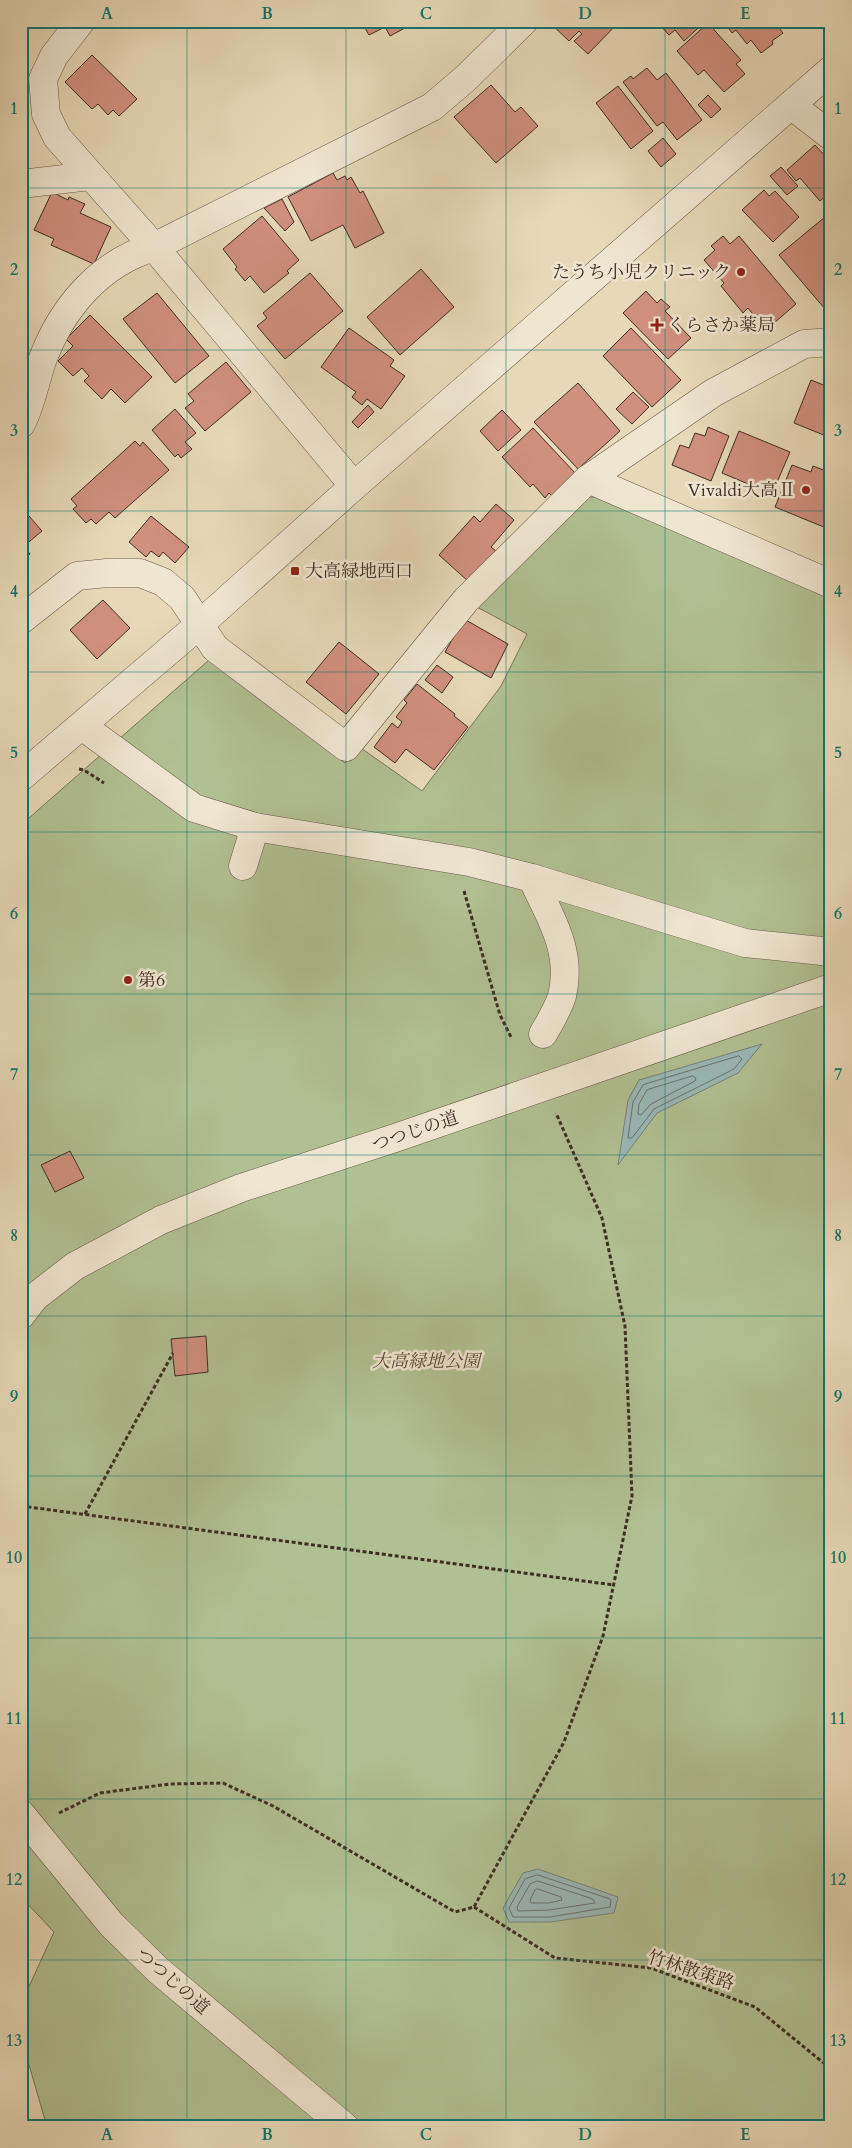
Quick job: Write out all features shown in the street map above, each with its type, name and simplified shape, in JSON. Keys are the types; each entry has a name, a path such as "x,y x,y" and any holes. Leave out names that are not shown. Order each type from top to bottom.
{"street":[{"path":"81,21 54,56 43,79 46,114 57,137 154,247 354,486"},
{"path":"21,424 48,345 69,308 91,282 134,253 154,247 432,107 466,78 524,21"},
{"path":"21,777 199,625 354,486 831,70"},
{"path":"791,105 831,136"},
{"path":"21,184 90,176"},
{"path":"21,620 77,576 107,573 140,573 163,582 182,598 215,648 346,747 466,600 588,480 714,393 804,344 831,342"},
{"path":"588,480 831,584"},
{"path":"82,726 194,808 255,826 470,862 532,878 745,943 831,952"},
{"path":"243,866 255,826"},
{"path":"532,878 562,942 565,960 562,996 543,1034"},
{"name":"つつじの道","path":"21,1314 35,1297 75,1266 161,1220 241,1188 544,1087 831,988"},
{"name":"つつじの道","path":"26,1820 111,1924 158,1970 345,2127"}],"path":[{"path":"464,891 500,1015 514,1042"},
{"path":"26,1820 100,1793 170,1784 223,1783 273,1806 455,1912 474,1907 564,1742 603,1636 632,1496 625,1326 602,1218 544,1087"},
{"path":"21,1167 25,1196 21,1223"},
{"path":"85,1514 173,1353"},
{"path":"21,1506 614,1585"},
{"name":"竹林散策路","path":"474,1907 555,1958 651,1968 755,2007 831,2069"}],"green space":[{"name":"大高緑地公園","path":"583,497 595,497 831,598 831,2127 47,2127 21,2037 21,2004 54,1932 21,1897 21,825 209,660 345,763 358,746 422,791 501,686 527,634 475,606"}],"water":[{"path":"762,1044 738,1073 657,1113 618,1165 628,1100 639,1080"},
{"path":"538,1869 618,1897 614,1913 550,1922 509,1922 503,1908 523,1873"}],"building":[{"path":"361,21 418,21 390,36 385,27 369,35"},
{"path":"548,21 619,22 588,54 574,41 582,34 579,31 569,41"},
{"path":"656,21 706,21 684,41 675,30 669,35"},
{"path":"723,21 784,21 785,23 779,28 783,33 761,53 751,40 747,44 736,30 732,33"},
{"path":"708,23 741,60 736,64 745,74 724,92 704,70 698,75 677,51"},
{"path":"92,55 137,99 119,116 113,110 108,115 98,104 92,109 65,82"},
{"path":"647,68 657,80 666,73 702,120 677,140 663,122 657,126 623,82 631,76 633,79"},
{"path":"491,85 515,112 521,107 538,126 496,163 454,117"},
{"path":"618,86 653,131 631,149 596,103"},
{"path":"708,95 721,109 711,118 698,105"},
{"path":"663,138 676,154 661,167 648,151"},
{"path":"815,145 827,158 831,155 831,191 820,201 800,178 796,181 787,170"},
{"path":"781,167 798,186 787,195 770,176"},
{"path":"333,173 337,180 345,176 347,180 351,177 360,193 363,191 384,233 355,248 343,225 311,241 288,197"},
{"path":"764,190 769,196 775,191 799,217 773,242 742,210"},
{"path":"52,192 68,200 69,197 85,204 80,213 111,227 94,264 51,245 54,239 34,230"},
{"path":"282,199 294,222 285,231 264,208"},
{"path":"831,212 831,316 779,255"},
{"path":"262,216 299,260 287,271 289,273 264,293 250,276 245,281 223,249"},
{"name":"たうち小児クリニック","path":"723,236 730,244 739,236 796,304 766,330 748,308 743,313 721,286 724,283 704,260 715,250 711,246"},
{"path":"421,269 454,307 400,355 367,317"},
{"path":"310,273 343,311 285,359 257,326 267,318 263,313"},
{"name":"くらさか薬局","path":"646,291 657,303 661,299 670,307 665,311 691,338 668,359 623,313"},
{"path":"157,293 209,356 175,383 123,319"},
{"path":"90,315 152,377 125,403 111,389 102,399 84,381 89,376 82,368 73,376 58,361 73,346 66,339"},
{"path":"349,328 394,360 390,366 405,376 381,409 367,399 362,405 352,397 356,392 321,367"},
{"path":"631,328 681,380 652,407 603,356"},
{"path":"21,338 27,340 21,356"},
{"path":"226,362 251,392 205,431 185,408 194,401 188,394"},
{"path":"811,380 831,388 831,438 794,423"},
{"path":"578,383 620,431 578,469 534,422"},
{"path":"633,392 649,407 632,424 616,409"},
{"path":"368,405 374,412 358,428 352,422"},
{"path":"175,409 196,433 185,442 192,449 181,458 178,454 175,457 152,430"},
{"path":"502,410 521,430 498,451 480,431"},
{"path":"708,427 729,436 711,481 672,465 680,445 689,448 695,433 705,436"},
{"path":"533,428 576,474 552,496 549,493 545,498 533,484 530,487 502,457"},
{"path":"739,431 790,452 772,494 722,473"},
{"path":"135,441 140,446 143,442 169,470 115,518 109,512 96,524 91,519 86,523 73,509 77,506 71,499"},
{"name":"Vivaldi大高Ⅱ","path":"792,465 811,472 813,466 831,473 831,530 775,507"},
{"path":"496,504 514,520 491,547 496,551 469,582 439,555 474,516 480,522"},
{"path":"21,514 26,519 29,516 42,531 24,546 30,554 21,561"},
{"path":"151,516 189,547 175,563 163,552 159,557 151,551 146,557 129,542"},
{"path":"103,600 130,628 97,659 70,630"},
{"path":"464,619 508,644 491,678 445,652"},
{"path":"339,642 379,674 346,714 306,682"},
{"path":"437,665 453,677 442,693 425,680"},
{"path":"417,684 455,714 454,716 468,727 434,770 406,749 395,763 374,747 392,723 398,728 402,722 396,717 407,703 404,700"},
{"path":"70,1151 84,1178 55,1192 41,1165"},
{"path":"206,1336 208,1372 175,1376 171,1339"}],"place":[{"name":"たうち小児クリニック","path":"741,272"},
{"name":"くらさか薬局","path":"657,325"},
{"name":"Vivaldi大高Ⅱ","path":"806,490"},
{"name":"大高緑地西口","path":"295,571"},
{"name":"第6","path":"128,980"}]}
